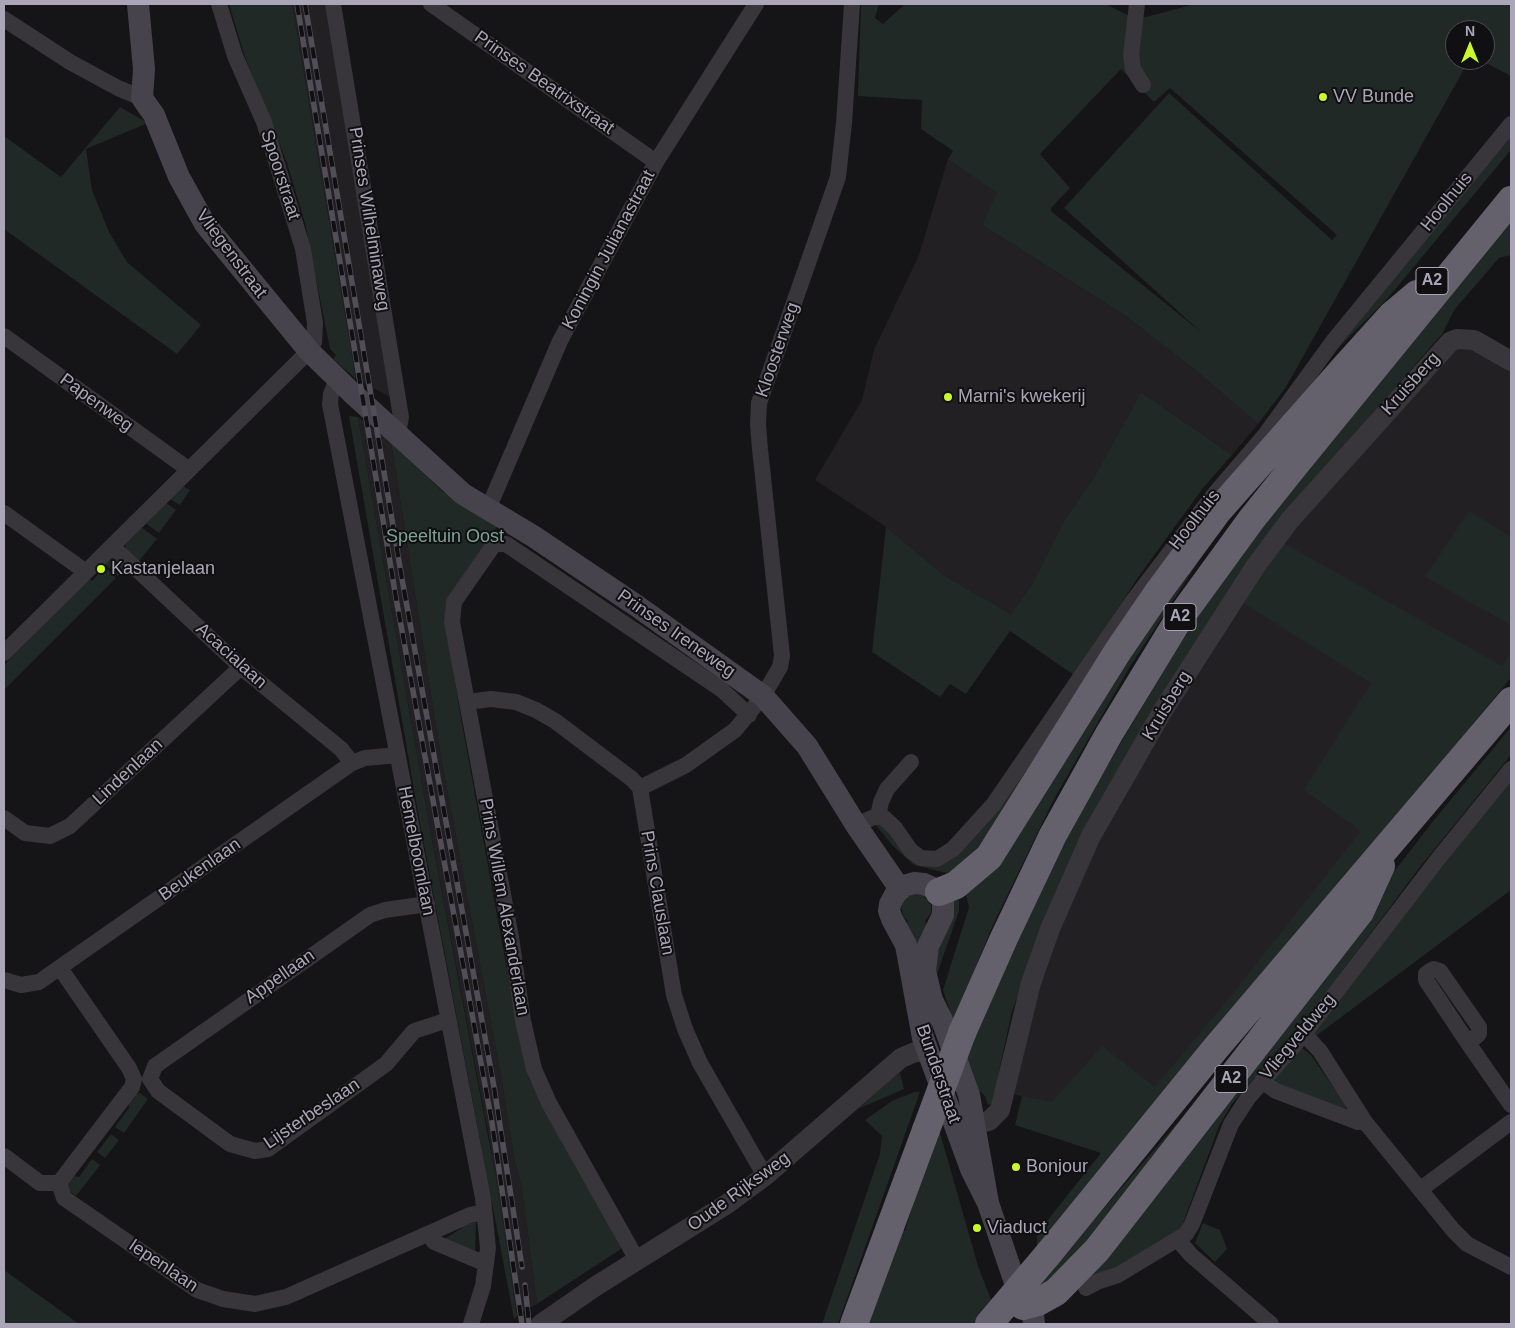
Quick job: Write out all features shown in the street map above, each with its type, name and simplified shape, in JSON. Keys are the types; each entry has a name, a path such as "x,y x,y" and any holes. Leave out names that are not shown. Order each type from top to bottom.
{"highway":[{"name":"A2","path":"854,1324 962,1033 1004,938 1053,835 1109,734 1174,627 1262,506 1511,200"},
{"name":"A2","path":"939,892 956,885 989,857 1118,651 1187,552 1236,490 1392,315 1472,248"},
{"name":"A2","path":"989,1324 1215,1049 1511,701"},
{"name":"A2","path":"1026,1318 1038,1302 1056,1292 1097,1250 1360,912 1393,840"}],"main road":[{"path":"138,4 144,69 142,98"},
{"name":"Vliegenstraat","path":"142,98 154,115 179,177 205,224 310,351 337,380 398,434"},
{"name":"Prinses Ireneweg","path":"398,434 454,487 533,536 637,606 763,696 807,746 856,825 900,889"},
{"path":"900,889 914,883 924,884 939,892"},
{"name":"Bunderstraat","path":"900,889 891,900 889,911 904,940 917,1012 927,1052 971,1169 988,1204 1026,1318"},
{"name":"Bunderstraat","path":"939,892 943,901 943,914 930,940 924,963 927,984 966,1085 975,1124 988,1204"},
{"path":"927,1052 939,1054 944,1059 962,1108 975,1124"}],"street":[{"name":"Spoorstraat","path":"219,4 235,56 267,132 303,249 315,323 315,337 310,351"},
{"name":"Prinses Wilhelminaweg","path":"333,4 401,417 398,434"},
{"name":"Prinses Beatrixstraat","path":"431,4 656,162"},
{"name":"Koningin Julianastraat","path":"488,509 560,341 656,162 756,4"},
{"name":"Kloosterweg","path":"640,788 686,765 734,730 749,715 776,676 782,656 759,441 759,404 838,177 844,123 852,4"},
{"path":"1137,4 1130,55 1133,69 1142,85"},
{"path":"4,19 70,62 118,88 142,98"},
{"name":"Hoolhuis","path":"878,816 892,824 911,851 921,858 937,859 953,849 993,806 1149,579 1264,435 1334,340 1511,124"},
{"name":"Papenweg","path":"4,336 188,469"},
{"name":"Kruisberg","path":"975,1124 990,1121 999,1113 1027,995 1050,929 1092,836 1162,712 1240,589 1290,520 1442,349 1458,339 1474,340 1511,361"},
{"path":"4,653 113,547 188,469 310,351"},
{"name":"Hemelboomlaan","path":"337,380 330,398 330,407 427,904 484,1212 488,1248 483,1286 471,1324"},
{"path":"4,513 86,572"},
{"name":"Prins Willem Alexanderlaan","path":"639,1258 632,1251 548,1103 534,1069 523,1021 511,938 452,622 452,609 457,597 496,544 506,544 721,689 749,715"},
{"name":"Acacialaan","path":"113,547 241,668 341,749 352,763"},
{"name":"Lindenlaan","path":"4,818 25,833 50,836 70,826 241,668"},
{"path":"467,702 492,699 516,702 536,710 555,721 632,778 640,788"},
{"name":"Beukenlaan","path":"4,980 13,984 28,985 39,982 352,763 364,758 398,755"},
{"path":"856,825 878,816 881,802 887,789 911,762"},
{"name":"Vliegveldweg","path":"1086,1288 1099,1281 1118,1275 1178,1240 1192,1224 1231,1124 1262,1081 1304,1034 1438,858 1511,769"},
{"name":"Prins Clauslaan","path":"640,788 674,996 685,1029 700,1063 765,1176"},
{"name":"Appellaan","path":"60,1183 132,1088 155,1066 370,915 385,910 427,904"},
{"name":"Lijsterbeslaan","path":"60,968 129,1068 230,1144 255,1151 268,1149 386,1064 414,1031 448,1020"},
{"path":"1304,1034 1320,1052 1366,1122 1468,1244 1511,1267"},
{"path":"1468,1043 1511,1105"},
{"name":"Oude Rijksweg","path":"541,1324 639,1258 690,1228 765,1176 901,1058 915,1052 927,1052"},
{"path":"1262,1081 1276,1091 1358,1122 1366,1122"},
{"path":"1421,1189 1511,1122"},
{"path":"4,1156 40,1182 60,1183"},
{"name":"Iepenlaan","path":"60,1183 64,1198 196,1290 223,1300 255,1304 286,1298 470,1215 484,1212"},
{"path":"430,1234 434,1242 486,1264"},
{"path":"1178,1240 1191,1255 1271,1324"}],"shaded area":[{"path":"292,4 328,4 392,398 356,379"},
{"path":"948,159 998,193 982,225 1123,314 1194,369 1258,424 1232,455 1141,392 1093,479 1065,519 1032,584 1011,614 945,576 886,527 815,480 862,400 874,350 919,255"},
{"path":"1463,345 1511,365 1511,678 1382,838 1158,1099 1073,1111 1013,1094 1036,984 1119,798 1291,528 1449,352"},
{"path":"358,417 391,442 441,757 502,1081 515,1162 522,1189 537,1304 517,1316 489,1137 429,824"}],"green space":[{"path":"229,4 292,4 356,379 333,359 336,355 330,349 305,223 287,163 245,57"},
{"path":"861,4 879,4 875,18 883,24 905,4 1106,4 1127,15 1146,17 1195,4 1511,4 1511,76 1495,68 1495,20 1445,20 1445,70 1464,70 1286,387 1258,424 1194,369 1123,314 982,225 997,193 948,159 953,151 921,129 922,100 858,96","holes":["1121,69 1154,102 1170,88 1337,235 1332,240 1169,93 1064,208 1201,332 1051,211 1052,207 1070,188 1040,154"]},
{"path":"120,107 148,123 86,149 92,190 109,232 127,262 201,325 177,354 4,229 4,136 61,177"},
{"path":"1511,130 1511,150 1387,299 1321,365"},
{"path":"1511,215 1511,255 1499,258 1455,309 1442,334 1296,501 1043,932 1012,1011 998,1076 1001,1080 995,1103 988,1105 985,1096 976,1088 966,1058 1017,940 1096,785 1174,653 1245,546"},
{"path":"1141,392 1232,455 1203,488 1139,576 1074,675 1010,631 966,694 950,684 940,697 872,652 886,527 945,576 1011,614 1032,584 1065,519 1093,479"},
{"path":"349,416 358,417 429,824 497,1184 517,1316 514,1319 419,818"},
{"name":"Speeltuin Oost","path":"391,442 442,491 498,525 446,605 445,612 459,707 518,1030 529,1079 612,1228 621,1249 537,1304 522,1189 515,1162 502,1081 441,757"},
{"path":"181,485 190,490 180,505 169,499"},
{"path":"165,502 176,510 159,533 145,523"},
{"path":"1469,511 1511,537 1511,625 1425,577"},
{"path":"141,527 157,539 138,562 126,550 125,542"},
{"path":"1216,535 1131,665 1054,799 992,927 954,1022 943,990 969,907 963,884 1096,694"},
{"path":"1282,542 1502,666 1511,652 1511,677 1037,1253 1037,1235 1101,1153 1015,1125 1022,1096 1052,1102 1102,1046 1155,1087 1235,991 1361,831 1304,790 1371,683 1240,601"},
{"path":"109,557 118,557 128,567 118,576 105,564"},
{"path":"105,567 116,578 4,690 4,665 89,578 92,581"},
{"path":"1511,727 1511,755 1420,867 1317,1005 1231,1105 1219,1126 1179,1234 1105,1274 1077,1281 1434,820"},
{"path":"1051,741 987,839 951,874 914,865 893,846 874,823 880,822 922,864 1000,802"},
{"path":"1511,778 1511,890 1316,1036 1313,1032"},
{"path":"912,894 923,895 931,905 931,913 925,921 928,926 919,955 906,926 908,921 904,917 901,908 904,899"},
{"path":"947,895 959,899 959,911 936,977 931,984"},
{"path":"1259,1034 1045,1292 1042,1280 1228,1064"},
{"path":"1302,1048 1311,1055 1345,1104 1346,1109 1279,1085 1274,1078"},
{"path":"900,1073 904,1089 858,1109 895,1076"},
{"path":"914,1092 920,1092 838,1324 822,1324 880,1154 882,1136 865,1120 892,1101"},
{"path":"140,1093 148,1099 124,1133 115,1127 129,1108 128,1102 134,1094"},
{"path":"939,1129 978,1266 992,1302 975,1324 865,1324 899,1230 905,1231 923,1171"},
{"path":"111,1134 119,1140 105,1158 97,1152"},
{"path":"92,1159 100,1165 76,1196 68,1190 67,1185 73,1176 79,1177"},
{"path":"476,1222 475,1253 443,1240 468,1224"},
{"path":"1203,1223 1220,1230 1227,1249 1215,1262 1195,1243"},
{"path":"4,1270 79,1324 4,1324"}],"railway":[{"path":"297,4 396,598 492,1123 522,1324"},
{"path":"305,4 402,579 494,1087 522,1267"},
{"path":"525,1285 529,1324"}],"place":[{"name":"VV Bunde","path":"1323,97"},
{"name":"Marni's kwekerij","path":"948,397"},
{"name":"Kastanjelaan","path":"101,569"},
{"name":"Bonjour","path":"1016,1167"},
{"name":"Viaduct","path":"977,1228"}]}
